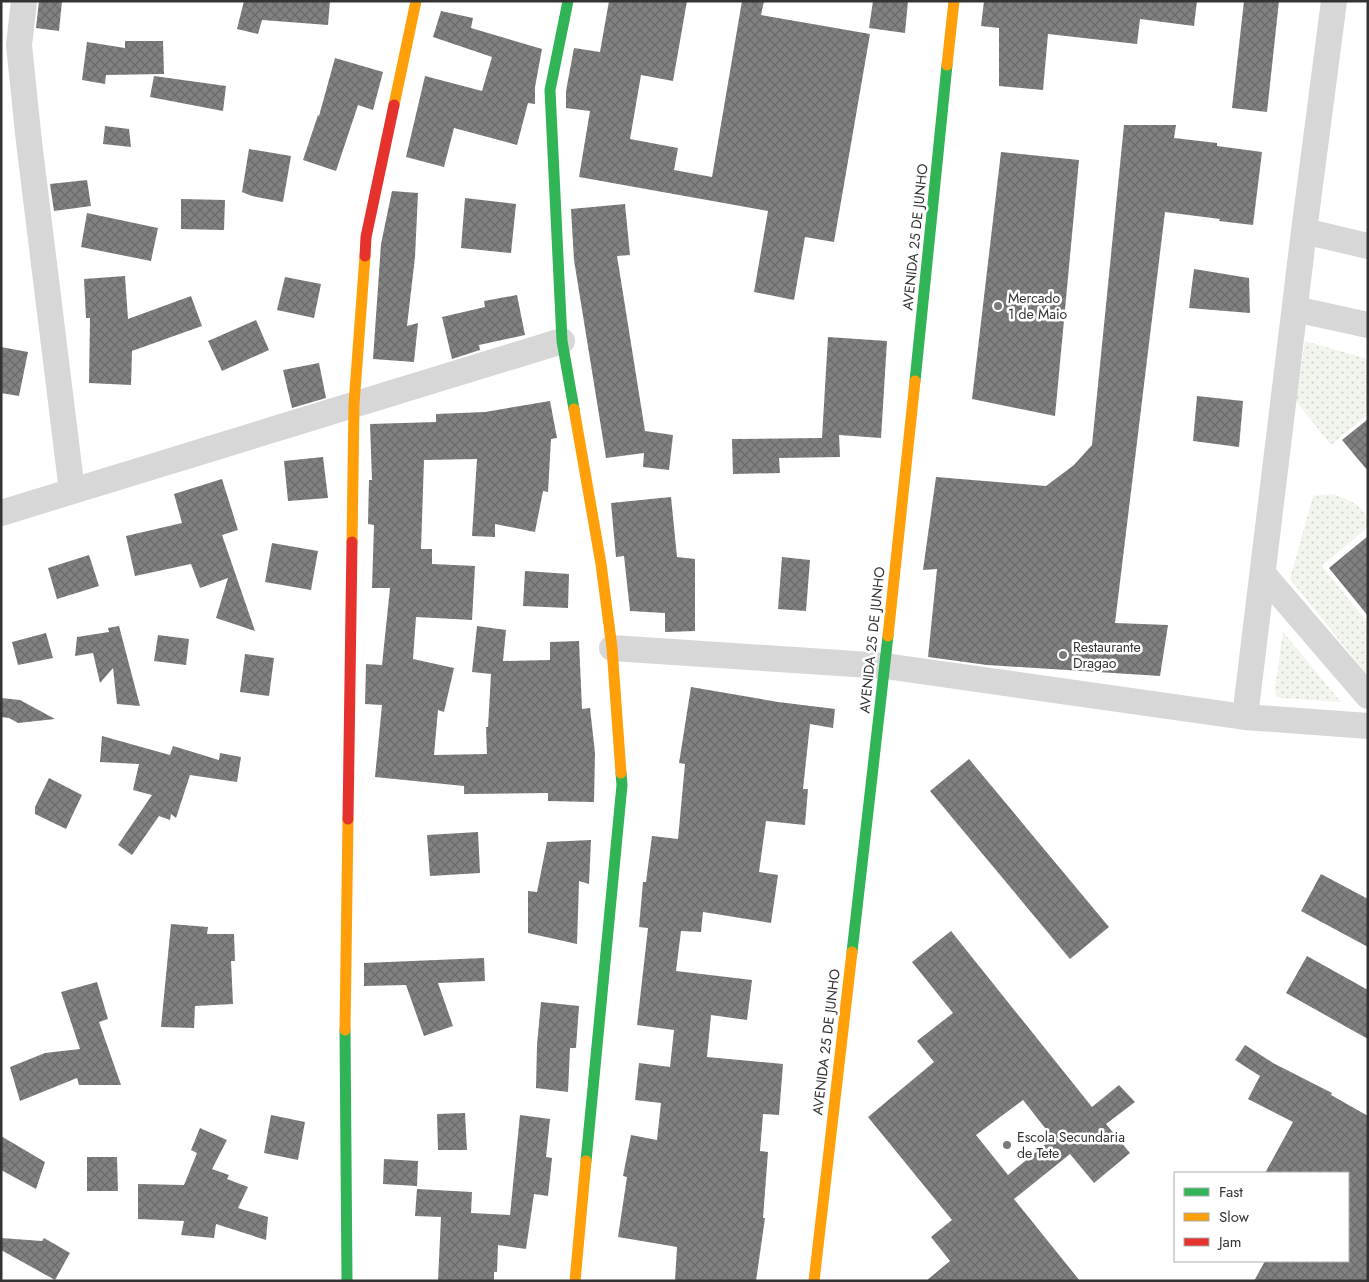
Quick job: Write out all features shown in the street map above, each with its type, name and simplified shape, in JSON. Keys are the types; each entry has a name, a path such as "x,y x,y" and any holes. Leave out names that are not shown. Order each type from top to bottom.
{"street":[{"path":"24,1 20,45 29,142 72,491"},
{"path":"347,1281 344,1051 354,404 366,237 416,1"},
{"path":"568,1 550,90 562,341 601,564 612,648 622,784 575,1281"},
{"name":"AVENIDA 25 DE JUNHO","path":"814,1281 885,666 954,1"},
{"path":"1245,717 1334,1"},
{"path":"1304,231 1368,246"},
{"path":"1295,309 1368,325"},
{"path":"1,512 562,341"},
{"path":"1262,574 1368,696"},
{"path":"612,648 885,666 1245,717 1368,726"}],"shaded area":[{"path":"1305,341 1368,359 1368,414 1331,445 1295,400"},
{"path":"1332,494 1351,501 1361,509 1367,520 1368,527 1322,566 1368,623 1368,676 1290,579 1313,496"},
{"path":"1283,632 1341,702 1281,698 1276,696 1275,689"}],"building":[{"path":"39,1 62,1 59,31 36,28"},
{"path":"244,1 330,1 328,25 262,20 258,34 237,29"},
{"path":"609,1 687,1 673,81 641,75 630,139 678,148 674,170 712,177 742,1 764,1 761,15 870,34 834,242 805,237 794,300 754,292 768,211 579,177 590,111 566,108 566,91 574,48 600,52"},
{"path":"873,1 908,1 905,33 869,28"},
{"path":"984,1 1197,1 1194,26 1140,19 1137,44 1048,34 1043,90 999,86 999,28 981,26"},
{"path":"1244,1 1279,1 1267,112 1232,108"},
{"path":"441,11 473,18 471,28 542,49 535,87 535,104 528,103 517,145 454,128 444,167 406,157 425,76 482,91 492,57 433,37"},
{"path":"125,41 163,41 164,74 106,75 105,84 82,80 87,42 125,48"},
{"path":"335,58 383,72 373,110 358,105 336,171 303,160 319,116"},
{"path":"154,76 226,86 223,111 150,97"},
{"path":"1124,125 1176,125 1174,138 1217,143 1217,146 1262,152 1253,225 1165,212 1115,623 1168,625 1160,676 987,665 928,657 937,569 923,570 936,477 1046,486 1074,465 1092,445"},
{"path":"105,126 129,129 131,147 103,144"},
{"path":"249,149 291,156 283,202 252,196 242,192"},
{"path":"1001,152 1079,160 1055,416 972,399"},
{"path":"87,180 91,206 54,211 50,184"},
{"path":"392,191 418,193 415,257 407,326 418,323 414,362 373,359 381,244"},
{"path":"465,198 516,204 511,253 461,248"},
{"path":"181,199 225,200 224,230 181,229"},
{"path":"625,204 630,255 617,256 645,431 673,435 669,470 643,467 644,453 606,458 574,260 571,209"},
{"path":"87,213 158,228 151,261 81,247"},
{"path":"1194,269 1249,278 1250,313 1189,308"},
{"path":"125,276 128,319 191,296 202,326 132,351 131,385 89,383 90,318 86,318 84,279"},
{"path":"285,277 321,284 314,318 277,310"},
{"path":"517,295 525,335 479,345 480,350 452,359 442,317 485,307 484,301"},
{"path":"256,320 269,350 222,371 208,341"},
{"path":"828,337 887,341 881,438 839,435 840,457 779,458 780,473 733,474 732,439 822,438"},
{"path":"1,347 28,352 19,396 1,393"},
{"path":"319,363 326,398 292,408 283,370"},
{"path":"1197,396 1243,401 1239,447 1193,441"},
{"path":"550,401 557,438 551,439 548,492 543,491 535,532 495,524 495,537 472,536 477,459 424,460 421,549 432,549 432,564 475,566 472,620 416,617 413,659 454,668 444,712 438,710 434,755 487,754 486,727 488,727 491,674 472,672 477,626 506,630 503,661 550,660 550,642 579,641 582,709 590,708 595,753 594,802 548,801 548,793 464,794 464,786 375,777 382,705 365,704 366,664 382,665 390,588 372,588 374,525 368,524 369,480 372,480 370,424 436,422 436,414 485,412"},
{"path":"1368,419 1368,471 1342,440"},
{"path":"323,457 328,498 288,501 284,461"},
{"path":"222,479 238,530 222,535 255,631 216,618 228,578 200,588 191,564 135,576 126,536 182,523 174,494"},
{"path":"671,497 677,557 695,559 695,631 665,632 665,613 630,611 624,556 616,557 611,503"},
{"path":"1368,536 1368,616 1329,568"},
{"path":"272,543 318,551 311,590 265,582"},
{"path":"89,555 99,586 57,599 48,568"},
{"path":"782,557 810,560 806,611 778,609"},
{"path":"525,571 569,574 568,608 523,606"},
{"path":"119,626 140,706 117,704 113,668 100,683 93,653 75,656 77,637 109,632 108,628"},
{"path":"46,633 53,658 18,665 12,642"},
{"path":"158,635 189,639 186,665 154,661"},
{"path":"245,654 274,658 269,696 240,692"},
{"path":"691,687 778,702 835,709 833,728 810,724 803,789 808,789 805,825 766,821 759,872 778,875 771,923 703,912 701,932 681,931 676,971 752,980 747,1020 711,1015 707,1057 783,1064 779,1115 763,1114 760,1151 768,1152 763,1218 765,1218 756,1281 675,1281 677,1247 618,1237 627,1177 623,1176 631,1135 657,1140 661,1103 635,1100 639,1063 670,1067 674,1030 637,1025 648,928 639,927 643,882 646,882 652,836 678,839 685,764 679,763"},
{"path":"1,698 20,700 55,719 18,723 9,718 1,717"},
{"path":"102,736 170,755 173,746 219,760 220,753 241,757 237,782 190,775 176,818 171,814 170,820 159,816 132,855 118,845 152,795 133,790 139,764 100,762"},
{"path":"969,759 1109,927 1070,959 930,791"},
{"path":"49,778 82,795 66,829 35,814 35,807"},
{"path":"478,832 480,873 430,876 427,835"},
{"path":"591,840 589,884 579,881 577,944 528,933 528,891 537,892 547,842"},
{"path":"1321,874 1368,899 1368,947 1301,911"},
{"path":"171,924 208,927 207,934 234,934 235,961 231,961 233,1004 195,1006 194,1028 161,1027"},
{"path":"951,931 1092,1107 1119,1085 1135,1102 1106,1124 1130,1153 1094,1183 1070,1154 1014,1199 1080,1281 926,1281 950,1261 931,1237 952,1220 868,1117 934,1062 917,1041 953,1013 912,962","holes":["1023,1100 1053,1138 1008,1175 976,1135"]},
{"path":"1307,956 1368,990 1368,1039 1286,993"},
{"path":"484,958 485,981 438,983 453,1026 424,1036 406,985 364,986 364,963"},
{"path":"97,982 108,1019 99,1022 121,1085 79,1085 77,1078 20,1101 10,1067 45,1053 80,1049 61,992"},
{"path":"541,1002 579,1006 576,1048 570,1048 568,1092 536,1088"},
{"path":"1245,1045 1273,1063 1332,1093 1331,1095 1368,1116 1368,1281 1254,1281 1264,1262 1349,1262 1349,1172 1266,1172 1293,1122 1248,1099 1260,1076 1235,1060"},
{"path":"465,1113 467,1150 438,1150 437,1114"},
{"path":"271,1115 305,1122 298,1160 264,1153"},
{"path":"520,1115 550,1119 546,1157 552,1158 548,1196 534,1194 526,1249 498,1245 497,1272 494,1272 494,1281 438,1281 441,1217 415,1216 417,1189 472,1192 471,1213 510,1215"},
{"path":"200,1128 227,1140 212,1169 229,1175 227,1179 248,1187 238,1208 268,1217 266,1240 216,1224 214,1238 181,1235 184,1221 138,1219 138,1184 184,1185 197,1153 191,1150"},
{"path":"1,1136 45,1162 36,1189 1,1170"},
{"path":"87,1157 117,1157 118,1191 87,1191"},
{"path":"384,1159 418,1161 417,1186 383,1184"},
{"path":"1,1238 42,1241 44,1238 70,1253 55,1280 1,1250"}],"traffic: fast":[{"path":"568,1 550,90 562,341 574,409"},
{"path":"915,381 947,65"},
{"path":"852,952 888,636"},
{"path":"586,1161 622,785 621,773"},
{"path":"345,1030 347,1281"}],"traffic: slow":[{"path":"394,105 416,1"},
{"path":"947,65 954,1"},
{"path":"352,542 354,404 365,256"},
{"path":"888,636 915,381"},
{"path":"574,409 601,564 612,648 621,773"},
{"path":"345,1030 348,819"},
{"path":"814,1281 852,952"},
{"path":"575,1281 586,1161"}],"traffic: jam":[{"path":"365,256 366,237 394,105"},
{"path":"348,819 352,542"}],"place":[{"name":"Mercado 1 de Maio","path":"998,306"},
{"name":"Restaurante Dragao","path":"1063,655"},
{"name":"Escola Secundaria de Tete","path":"1007,1145"}]}
